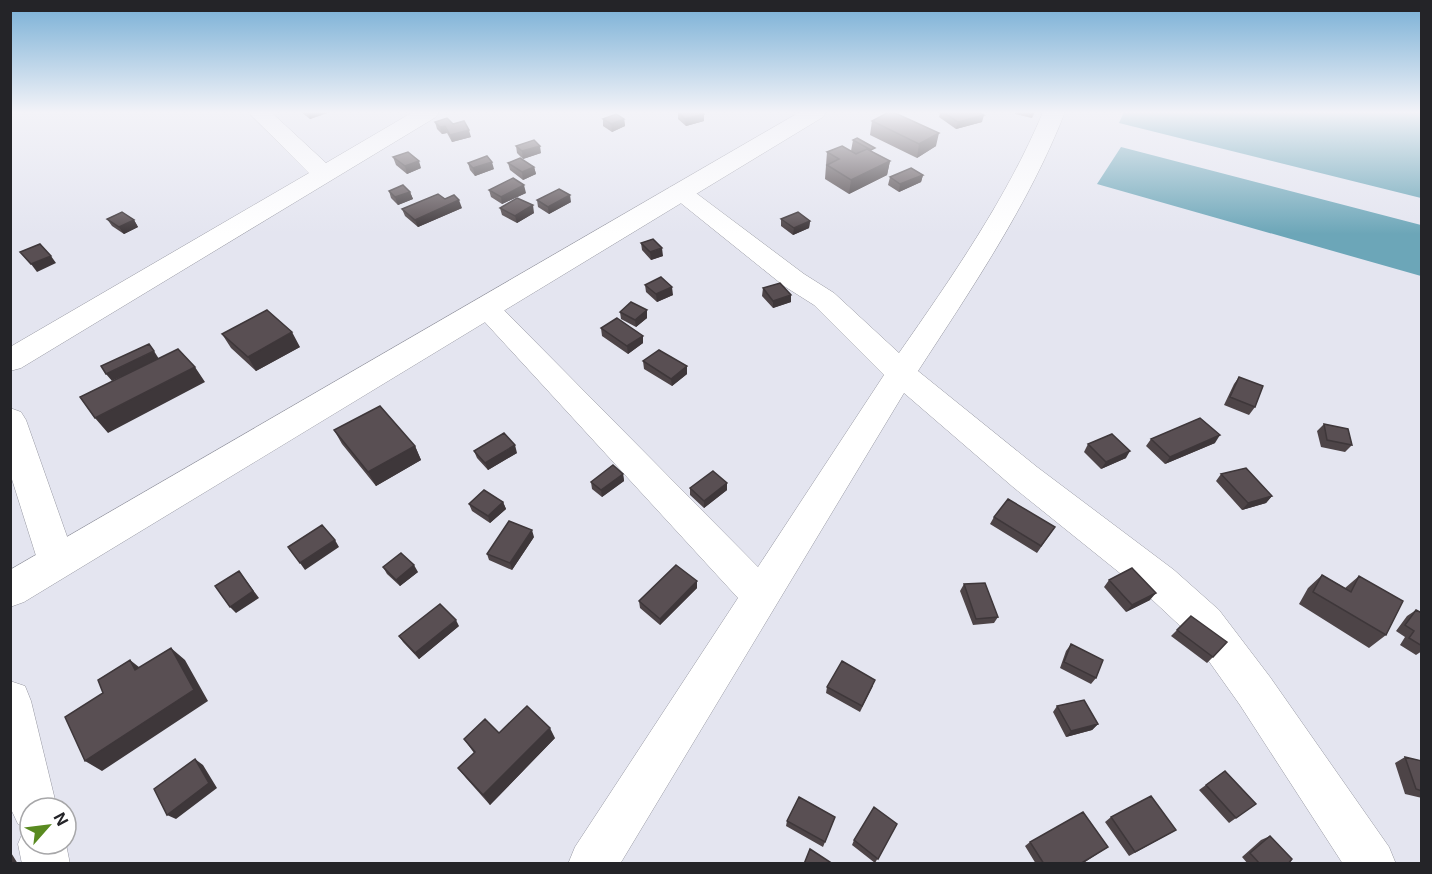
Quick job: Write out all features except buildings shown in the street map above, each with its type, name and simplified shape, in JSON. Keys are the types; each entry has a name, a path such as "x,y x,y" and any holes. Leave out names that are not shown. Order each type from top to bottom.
{"street":[{"path":"301,153 322,173"},
{"path":"10,361 357,153"},
{"path":"10,590 746,153"},
{"path":"592,864 901,373 970,271 1037,153"},
{"path":"679,192 794,280 824,299 901,373 1025,477 1160,582 1205,623 1255,691 1372,864"},
{"path":"485,307 762,597"},
{"path":"10,420 57,562"},
{"path":"10,701 31,796"}],"water":[{"path":"1117,153 1143,153 1421,225 1421,276 1097,184"},
{"path":"1239,153 1421,153 1421,198"}]}
